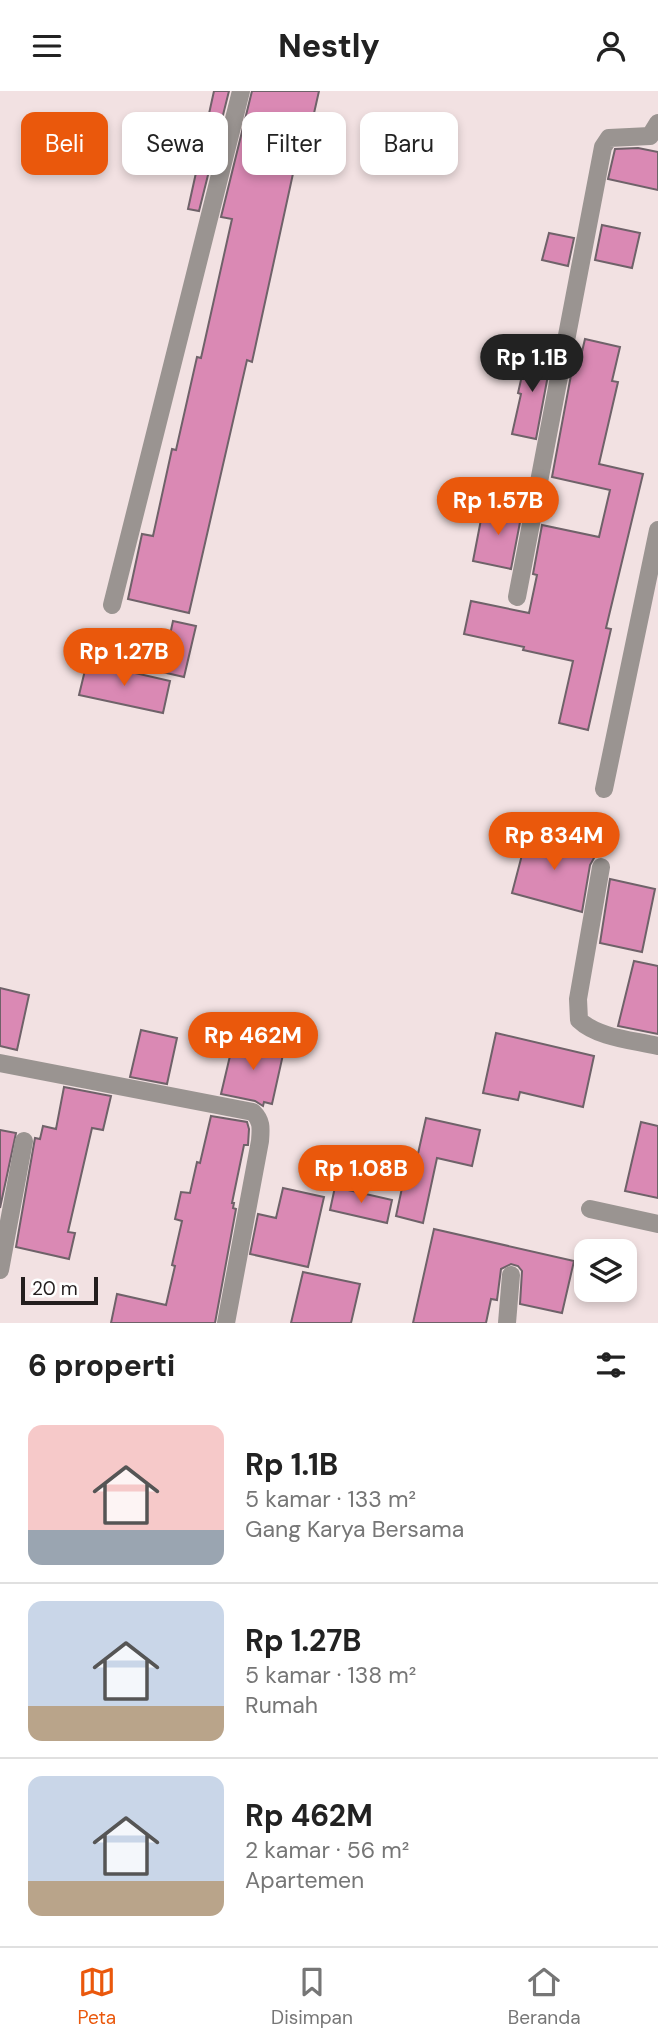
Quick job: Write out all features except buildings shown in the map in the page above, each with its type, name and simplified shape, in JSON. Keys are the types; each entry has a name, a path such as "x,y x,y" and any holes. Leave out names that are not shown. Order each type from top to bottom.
{"street":[{"path":"112,605 241,91"},
{"path":"517,597 603,147 609,138 650,136 658,123"},
{"path":"604,789 658,530"},
{"path":"601,867 578,999 579,1020 602,1033 658,1046"},
{"path":"0,1063 253,1112 258,1117 262,1125 260,1140 226,1323"},
{"path":"0,1270 24,1141"},
{"path":"590,1209 658,1224"},
{"path":"507,1323 511,1275"}]}
